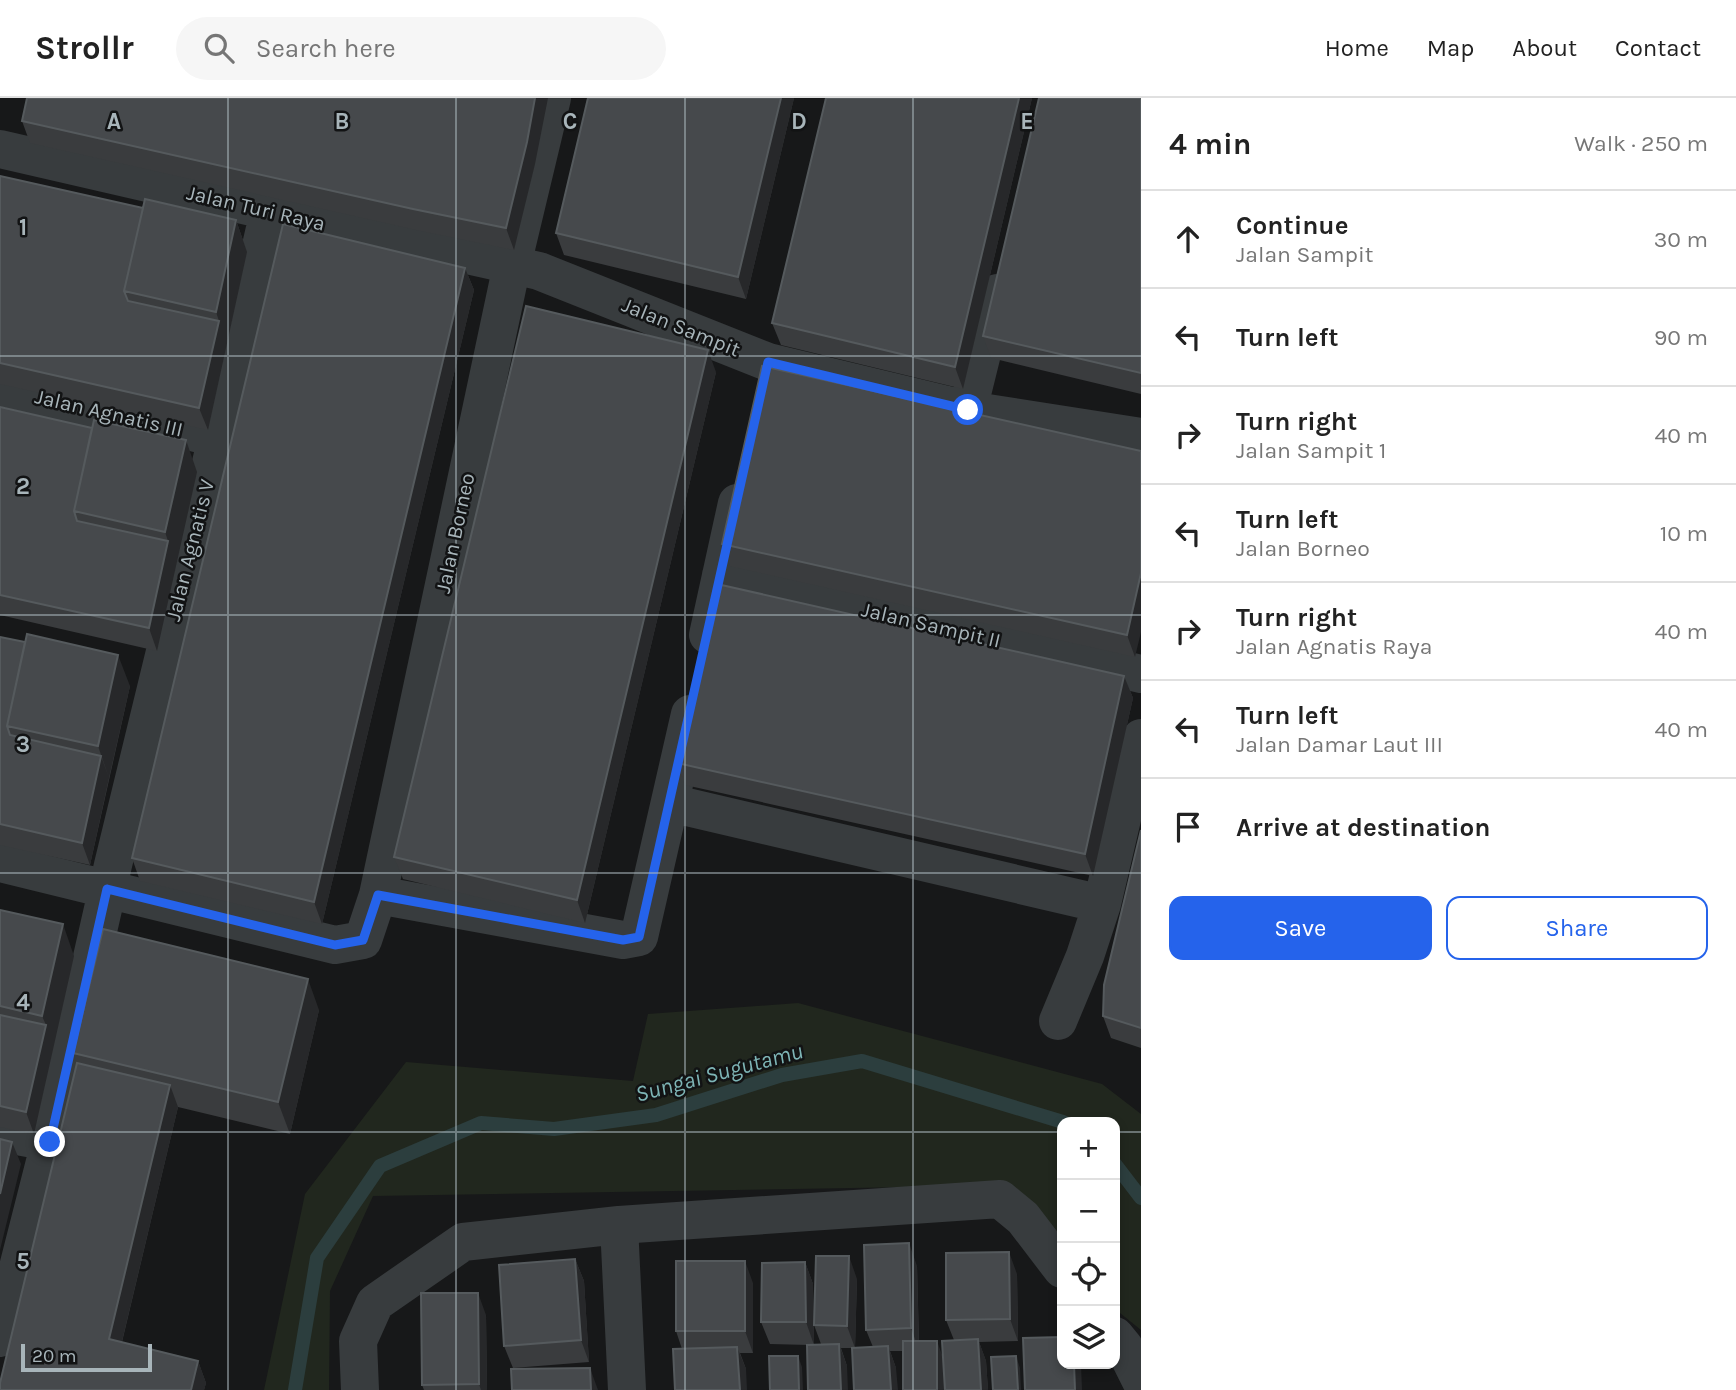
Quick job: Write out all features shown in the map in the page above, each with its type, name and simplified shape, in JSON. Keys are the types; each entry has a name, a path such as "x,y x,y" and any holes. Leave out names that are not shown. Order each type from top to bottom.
{"street":[{"name":"Jalan Borneo","path":"107,889 335,945 363,940 378,895 512,265 552,98"},
{"name":"Jalan Turi Raya","path":"0,149 512,265"},
{"name":"Jalan Agnatis V","path":"0,1338 50,1142 107,889 217,438 268,211"},
{"path":"968,410 1006,261"},
{"name":"Jalan Sampit","path":"512,265 539,271 765,375 1141,437"},
{"path":"765,375 777,322"},
{"name":"Jalan Agnatis III","path":"0,387 217,438"},
{"path":"378,895 623,940 639,937 744,469"},
{"name":"Jalan Sampit II","path":"721,575 1141,674"},
{"path":"127,642 165,652"},
{"path":"1058,1021 1102,904 1141,738"},
{"path":"670,803 1102,904"},
{"path":"0,863 107,889"},
{"path":"0,1133 50,1142"},
{"path":"360,1390 358,1341 375,1303 463,1242 620,1225 1000,1199 1023,1218 1057,1262"},
{"path":"620,1225 627,1390"},
{"path":"1120,1343 1141,1381"},
{"path":"1120,1366 1121,1390"}],"shaded area":[{"path":"798,1003 1102,1084 1141,1114 1141,1330 1120,1313 1120,1117 1057,1117 1057,1260 972,1186 373,1196 330,1291 329,1390 264,1390 305,1194 406,1062 633,1081 648,1014"}],"building":[{"path":"27,98 535,98 506,228 22,121"},
{"path":"588,98 781,98 738,277 556,233"},
{"path":"826,98 1019,98 955,367 772,323"},
{"path":"1039,98 1141,98 1141,373 983,336"},
{"path":"0,176 143,208 124,291 128,301 219,321 199,408 0,363"},
{"path":"145,199 236,220 216,312 124,291"},
{"path":"283,224 465,268 314,902 132,858"},
{"path":"526,306 708,350 577,900 394,857"},
{"path":"762,366 1141,451 1141,573 1127,635 722,544"},
{"path":"0,407 92,428 74,511 77,521 168,541 149,628 0,595"},
{"path":"94,420 186,440 165,532 74,511"},
{"path":"717,584 1124,676 1085,854 677,763"},
{"path":"27,634 118,655 98,746 7,726"},
{"path":"0,637 25,642 7,726 10,735 101,756 82,843 0,824"},
{"path":"1141,830 1141,1028 1103,1016 1104,985"},
{"path":"0,910 63,924 42,1016 0,1006"},
{"path":"103,929 308,979 278,1102 73,1053"},
{"path":"0,1015 46,1025 26,1112 0,1106"},
{"path":"77,1063 170,1085 109,1339 198,1361 191,1390 0,1390"},
{"path":"0,1139 12,1142 0,1194"},
{"path":"909,1243 911,1328 866,1330 864,1245"},
{"path":"1009,1252 1010,1319 946,1320 946,1253"},
{"path":"816,1256 849,1256 847,1326 814,1325"},
{"path":"575,1259 581,1340 504,1346 499,1265"},
{"path":"676,1261 745,1261 745,1331 676,1331"},
{"path":"805,1262 806,1322 761,1322 762,1263"},
{"path":"421,1293 478,1293 479,1384 422,1385"},
{"path":"1057,1337 1057,1369 1074,1369 1075,1390 1025,1390 1023,1338"},
{"path":"978,1339 981,1390 945,1390 942,1341"},
{"path":"903,1341 937,1341 937,1390 903,1390"},
{"path":"839,1344 841,1390 808,1390 807,1345"},
{"path":"888,1346 891,1390 854,1390 852,1348"},
{"path":"737,1347 740,1390 675,1390 673,1349"},
{"path":"769,1356 798,1356 799,1390 770,1390"},
{"path":"1016,1356 1018,1390 993,1390 991,1357"},
{"path":"590,1368 591,1390 512,1390 511,1369"}],"waterway":[{"name":"Sungai Sugutamu","path":"295,1390 317,1258 380,1166 481,1123 554,1129 656,1115 782,1075 862,1061 1057,1120"},
{"name":"Sungai Sugutamu","path":"1120,1171 1141,1198"}],"route":[{"path":"50,1142 107,889 335,945 363,940 378,895 623,940 639,937 768,362 968,410"}]}
